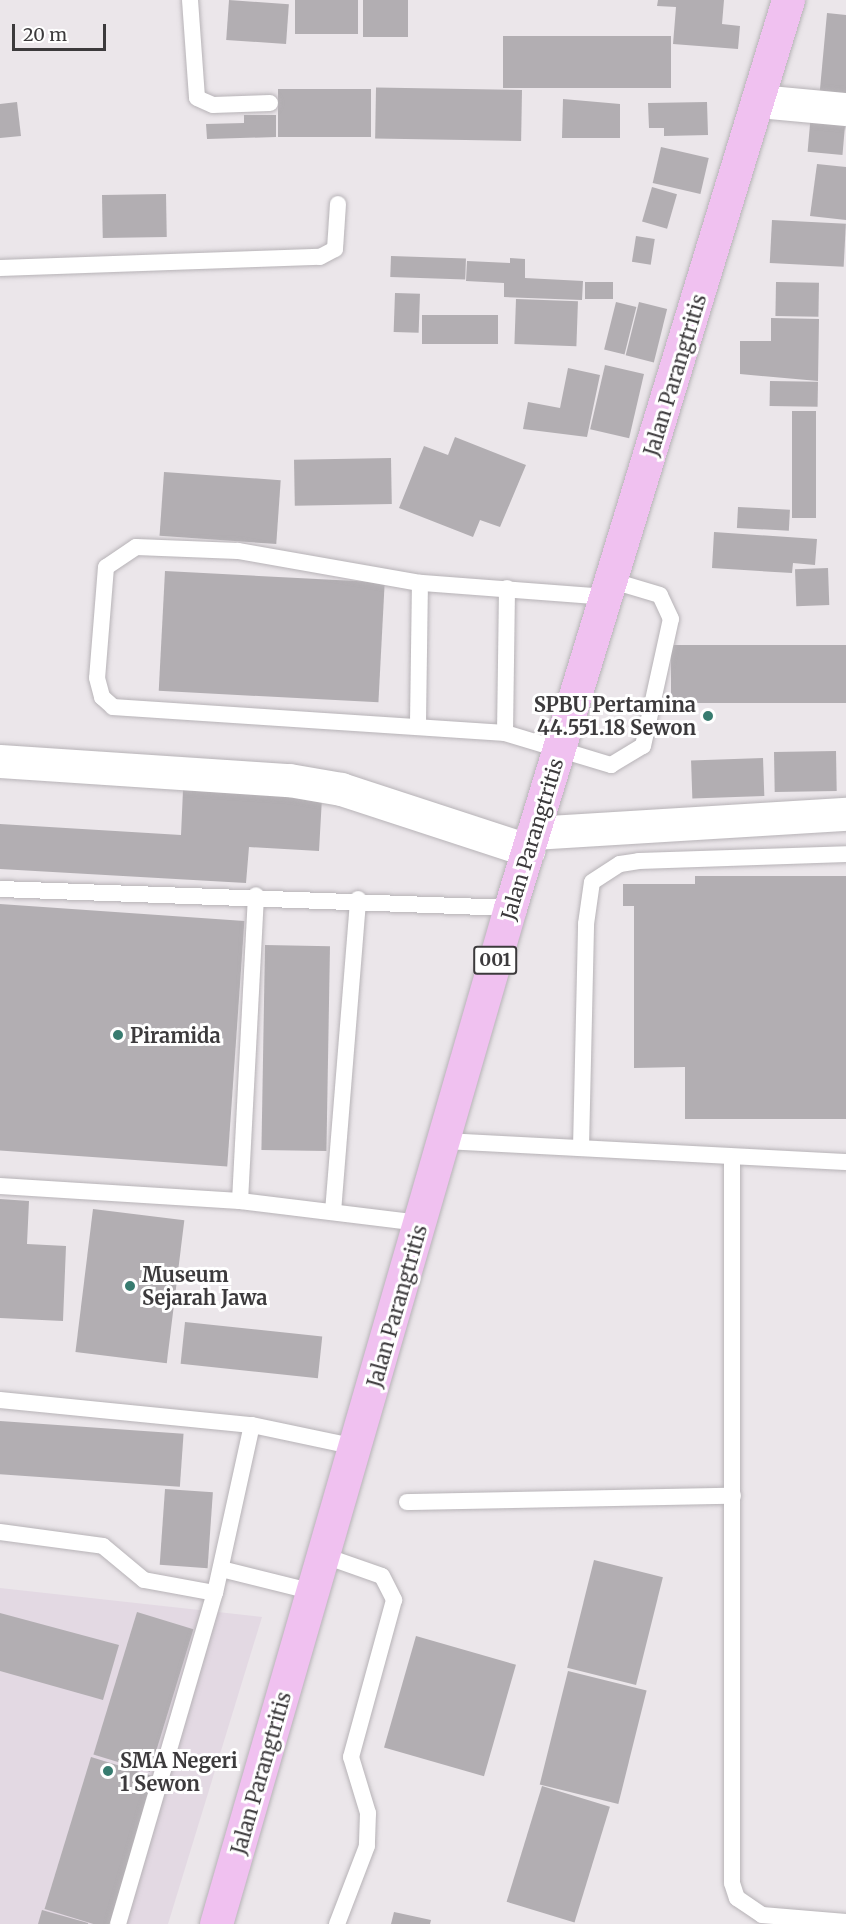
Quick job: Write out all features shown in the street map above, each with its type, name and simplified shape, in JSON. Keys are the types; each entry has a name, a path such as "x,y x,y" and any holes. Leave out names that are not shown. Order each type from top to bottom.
{"main road":[{"name":"Jalan Parangtritis","path":"216,1924 325,1556 510,908 611,589 788,0"}],"street":[{"path":"759,102 846,109"},
{"path":"0,761 289,780 341,789 530,842 846,814"}],"lane":[{"path":"190,0 197,98 213,105 270,103"},
{"path":"0,268 320,257 335,249 338,204"},
{"path":"136,547 238,551 420,583 507,588 611,589 660,594 669,608 649,732 634,755 611,765 505,733 418,723 132,710 105,702 97,678 106,567 136,547"},
{"path":"418,723 420,583"},
{"path":"505,733 507,588"},
{"path":"581,1148 586,924 592,882 620,864 639,861 846,854"},
{"path":"0,889 256,895 510,908"},
{"path":"240,1201 256,895"},
{"path":"333,1212 358,899"},
{"path":"443,1141 846,1162"},
{"path":"732,1157 734,1496 732,1883 742,1904 762,1915 846,1922"},
{"path":"0,1186 240,1201 420,1223"},
{"path":"0,1400 252,1425 356,1447"},
{"path":"118,1924 215,1593 252,1425"},
{"path":"407,1502 734,1496"},
{"path":"0,1532 104,1546 144,1580 215,1593"},
{"path":"325,1556 382,1576 394,1600 351,1757 368,1813 367,1846 337,1924"},
{"path":"221,1569 314,1592"}],"shaded area":[{"name":"SMA Negeri 1 Sewon","path":"0,1588 262,1617 168,1924 0,1924"}],"building":[{"path":"229,0 289,4 286,44 226,40"},
{"path":"295,0 358,0 358,34 295,34"},
{"path":"363,0 408,0 408,37 363,37"},
{"path":"658,0 724,0 722,24 740,26 738,49 673,44 676,7 657,6"},
{"path":"827,13 846,15 846,102 819,100"},
{"path":"503,36 671,36 671,88 503,88"},
{"path":"376,87 522,90 521,141 375,138"},
{"path":"278,89 371,89 371,137 278,137"},
{"path":"563,99 620,104 620,138 562,138"},
{"path":"17,102 21,136 0,138 0,104"},
{"path":"707,102 708,135 664,136 664,128 649,128 648,103"},
{"path":"811,113 846,116 842,155 808,152"},
{"path":"244,115 276,115 276,137 207,139 206,124 244,123"},
{"path":"661,147 709,158 700,194 653,183"},
{"path":"817,164 846,167 846,220 810,216"},
{"path":"652,187 677,194 667,229 642,222"},
{"path":"166,194 167,237 103,238 102,195"},
{"path":"772,220 846,224 844,267 770,263"},
{"path":"636,236 655,239 651,265 632,262"},
{"path":"391,256 466,259 465,280 390,277"},
{"path":"510,258 525,259 525,278 583,281 582,300 504,297 504,283 466,281 467,261 510,263"},
{"path":"585,282 613,282 613,299 585,299"},
{"path":"776,282 819,283 818,317 775,316"},
{"path":"395,293 420,294 419,333 394,332"},
{"path":"516,299 578,301 576,346 514,344"},
{"path":"616,302 636,307 625,355 604,350"},
{"path":"639,302 667,309 654,362 626,355"},
{"path":"422,315 498,315 498,344 422,344"},
{"path":"771,318 819,319 818,381 740,374 740,341 771,341"},
{"path":"605,365 644,374 629,438 590,429"},
{"path":"568,368 600,375 587,437 523,429 528,402 560,408"},
{"path":"770,381 818,382 818,407 770,406"},
{"path":"792,411 816,411 816,518 792,518"},
{"path":"455,437 526,465 500,527 480,520 473,537 399,508 424,446 448,455"},
{"path":"391,458 392,504 295,506 294,460"},
{"path":"164,472 281,480 276,544 160,536"},
{"path":"738,507 790,510 789,531 737,528"},
{"path":"714,532 817,539 815,565 793,563 792,573 712,568"},
{"path":"828,568 829,605 796,606 795,569"},
{"path":"165,571 385,583 378,702 159,691"},
{"path":"671,645 846,645 846,703 671,703"},
{"path":"836,751 837,791 775,792 774,752"},
{"path":"763,758 764,796 692,798 691,761"},
{"path":"183,790 322,798 319,851 249,847 246,883 0,869 0,824 181,835"},
{"path":"695,876 846,876 846,1119 685,1119 685,1067 634,1068 634,906 623,906 623,884 695,884"},
{"name":"Piramida","path":"0,904 244,921 227,1166 0,1151"},
{"path":"265,945 330,946 326,1151 261,1150"},
{"path":"0,1199 29,1201 27,1244 66,1246 63,1321 0,1318"},
{"name":"Museum Sejarah Jawa","path":"93,1209 184,1220 167,1363 75,1352"},
{"path":"185,1322 322,1336 318,1378 181,1364"},
{"path":"0,1421 184,1434 180,1487 0,1474"},
{"path":"165,1489 213,1492 208,1568 160,1565"},
{"path":"594,1560 663,1577 636,1685 567,1668"},
{"path":"137,1612 193,1629 150,1772 93,1754"},
{"path":"0,1613 119,1645 103,1700 0,1671"},
{"path":"416,1636 516,1665 484,1776 384,1748"},
{"path":"568,1671 647,1691 618,1804 540,1785"},
{"path":"91,1757 156,1777 111,1924 93,1924 45,1909"},
{"path":"542,1786 610,1807 575,1922 507,1902"},
{"path":"42,1910 88,1923 88,1924 38,1924"},
{"path":"394,1912 431,1920 430,1924 391,1924"}],"place":[{"name":"SPBU Pertamina 44.551.18 Sewon","path":"708,716"},
{"name":"Piramida","path":"118,1035"},
{"name":"Museum Sejarah Jawa","path":"130,1286"},
{"name":"SMA Negeri 1 Sewon","path":"108,1771"}]}
